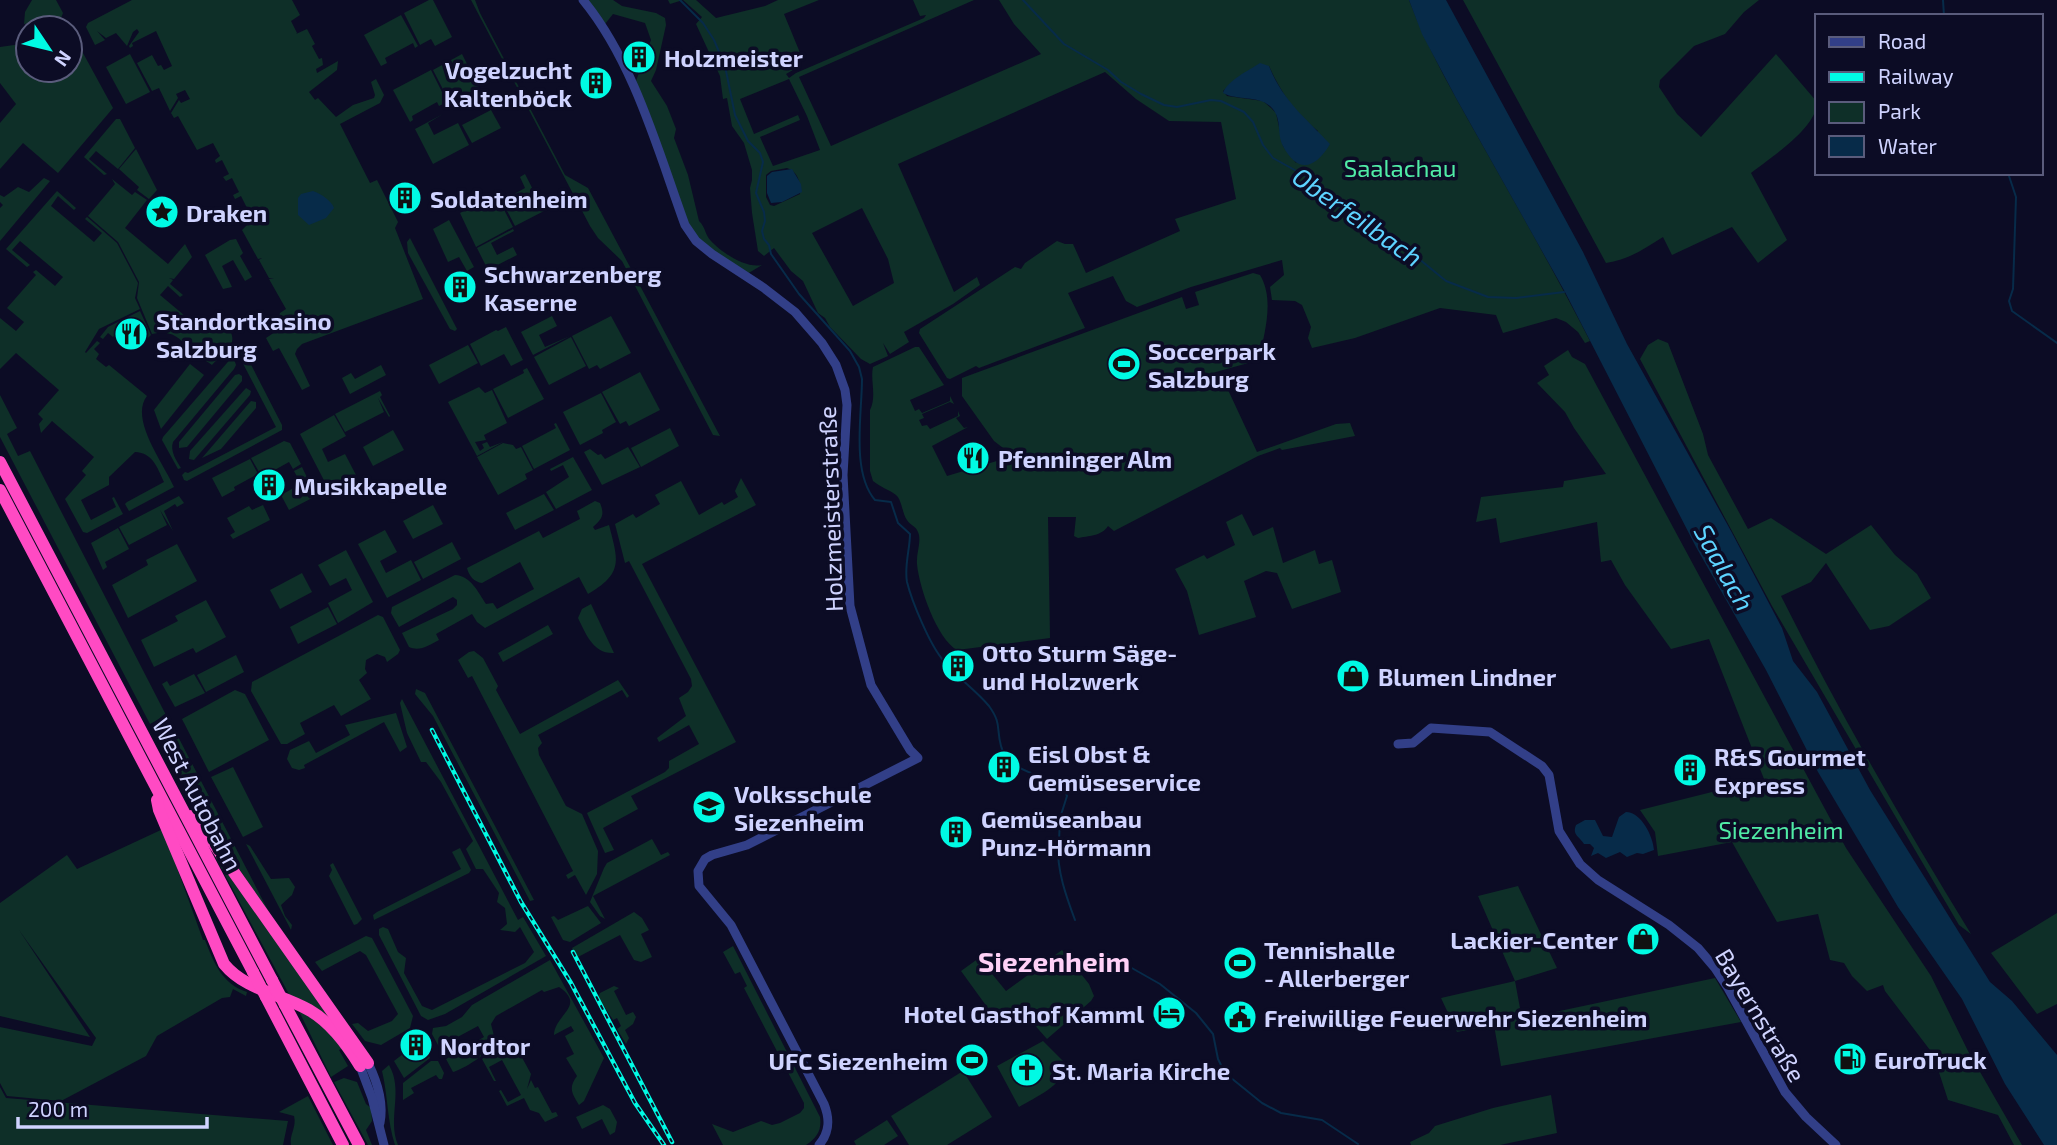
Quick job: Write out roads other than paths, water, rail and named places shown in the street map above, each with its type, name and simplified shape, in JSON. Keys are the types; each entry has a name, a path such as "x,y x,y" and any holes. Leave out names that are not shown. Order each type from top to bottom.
{"highway":[{"name":"West Autobahn","path":"0,462 285,1005 343,1145"},
{"name":"West Autobahn","path":"0,490 266,997 359,1145"},
{"path":"153,783 159,810 224,964 239,979 319,1017 364,1065"},
{"path":"179,804 202,827 364,1065"}],"street":[{"name":"Holzmeisterstraße","path":"583,0 608,36 630,79 685,225 696,242 795,312 822,343 836,365 845,390 847,405 844,475 848,593 854,626 871,685 910,750 918,758 747,845 712,855 701,864 698,871 699,887 730,925 824,1104 829,1122 827,1134 820,1145"},
{"name":"Bayernstraße","path":"1398,744 1413,743 1431,728 1490,732 1542,766 1549,775 1559,831 1580,864 1598,880 1678,931 1707,958 1728,988 1785,1092 1806,1117 1836,1145"},
{"path":"364,1065 380,1098 380,1124 384,1145"}],"water":[{"name":"Saalach","path":"1409,0 1446,0 1583,252 1627,344 1782,628 1793,661 1817,692 1870,790 1990,982 2012,1001 2057,1055 2057,1145 2044,1145 2005,1084 1962,999 1898,907 1818,772 1766,670 1696,547 1565,292 1422,34"},
{"path":"1260,63 1269,66 1288,99 1330,144 1313,163 1301,164 1289,155 1281,141 1277,115 1270,106 1259,100 1223,93 1234,80"},
{"path":"792,169 801,184 802,192 782,202 771,203 767,193 767,176 772,172"},
{"path":"313,191 331,202 334,208 326,218 309,225 298,215 298,198 301,194"},
{"path":"1626,812 1641,820 1654,850 1627,857 1620,852 1606,858 1598,853 1591,856 1594,848 1590,844 1584,844 1575,831 1576,825 1585,820 1595,820 1603,836 1612,837 1619,817"}],"waterway":[{"path":"680,0 703,23 714,40 725,66 735,115 748,141 760,153 763,162 756,193 764,212 762,231 771,254 799,294 850,351 859,367 862,379 860,459 863,474 875,500 891,502 898,523 910,534 907,582 922,623 943,660 993,712 1001,746 1010,761 1026,771 1062,785 1067,796 1060,818 1059,841"},
{"name":"Oberfeilbach","path":"1023,0 1064,44 1108,70 1141,94 1164,105 1177,107 1211,100 1221,101 1244,112 1253,122 1263,145 1273,158 1309,178 1316,189 1336,205 1364,217 1408,246 1413,254 1446,281 1488,297 1516,298 1564,292"},
{"path":"1943,0 1944,14"},
{"path":"2009,175 2016,197 2013,289 2009,301 2012,311 2057,343"},
{"path":"1058,845 1065,893 1075,920"},
{"path":"1107,954 1160,984 1196,1013 1213,1034 1218,1059 1225,1073 1262,1103 1281,1113 1322,1120 1358,1144"}],"railway":[{"path":"432,730 521,902 571,983 635,1103 664,1145"},
{"path":"573,952 672,1142"}],"place":[{"name":"Holzmeister","path":"639,57"},
{"name":"Vogelzucht Kaltenböck","path":"596,83"},
{"name":"Soldatenheim","path":"405,198"},
{"name":"Draken","path":"162,212"},
{"name":"Schwarzenberg Kaserne","path":"460,287"},
{"name":"Standortkasino Salzburg","path":"131,334"},
{"name":"Soccerpark Salzburg","path":"1124,364"},
{"name":"Pfenninger Alm","path":"973,458"},
{"name":"Musikkapelle","path":"269,485"},
{"name":"Otto Sturm Säge- und Holzwerk","path":"958,666"},
{"name":"Blumen Lindner","path":"1353,676"},
{"name":"Eisl Obst & Gemüseservice","path":"1004,767"},
{"name":"R&S Gourmet Express","path":"1690,770"},
{"name":"Volksschule Siezenheim","path":"709,807"},
{"name":"Gemüseanbau Punz-Hörmann","path":"956,832"},
{"name":"Lackier-Center","path":"1643,939"},
{"name":"Tennishalle - Allerberger","path":"1240,963"},
{"name":"Hotel Gasthof Kamml","path":"1169,1013"},
{"name":"Freiwillige Feuerwehr Siezenheim","path":"1240,1017"},
{"name":"Nordtor","path":"416,1045"},
{"name":"EuroTruck","path":"1850,1059"},
{"name":"UFC Siezenheim","path":"972,1060"},
{"name":"St. Maria Kirche","path":"1027,1070"}],"district":[{"name":"Siezenheim","path":"1054,961"}],"park label":[{"name":"Saalachau","path":"1400,167"}]}
